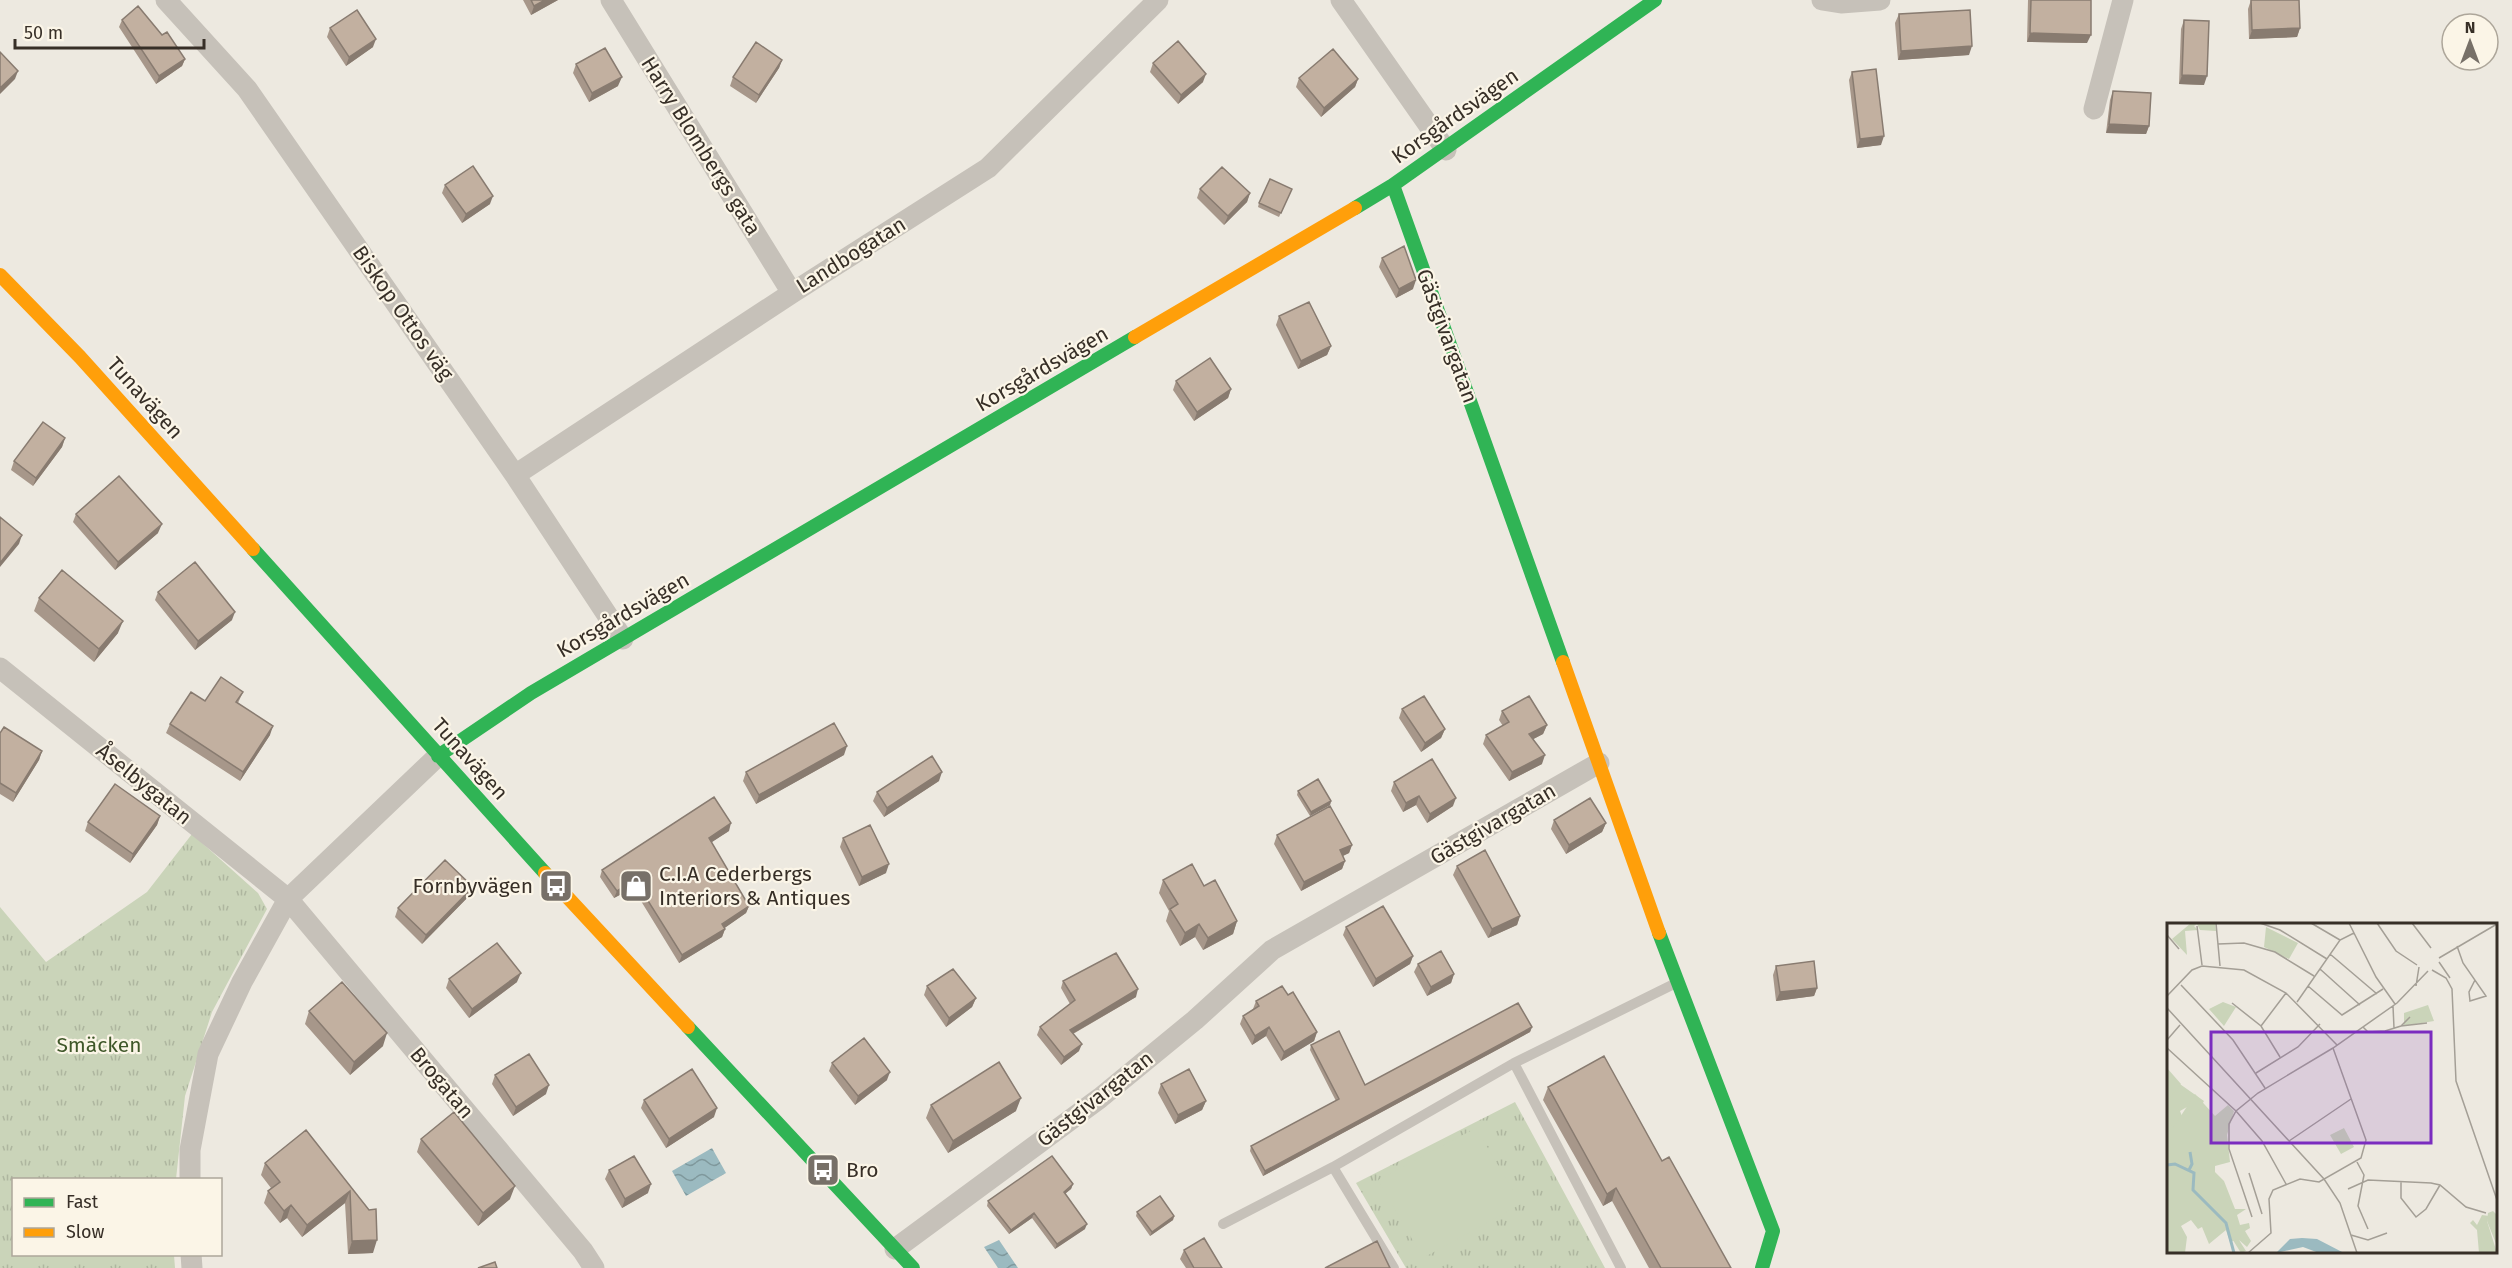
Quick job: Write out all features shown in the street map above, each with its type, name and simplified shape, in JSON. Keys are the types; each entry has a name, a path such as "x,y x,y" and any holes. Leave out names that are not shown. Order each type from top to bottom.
{"street":[{"name":"Biskop Ottos väg","path":"166,0 247,89 515,475 623,639"},
{"name":"Harry Blombergs gata","path":"611,0 792,292"},
{"name":"Landbogatan","path":"515,475 792,292 988,168 1158,0"},
{"path":"1341,0 1446,150"},
{"name":"Korsgårdsvägen","path":"438,756 531,693 1393,185 1446,150 1656,0"},
{"path":"1822,0 1841,3 1880,0"},
{"path":"2094,109 2123,0"},
{"name":"Gästgivargatan","path":"895,1249 1100,1098 1195,1020 1272,950 1599,763 1393,185"},
{"name":"Tunavägen","path":"0,275 80,357 556,886 913,1268"},
{"name":"Åselbygatan","path":"0,668 288,899"},
{"path":"190,1178 190,1150 208,1054 242,982 288,899 438,756"},
{"path":"1599,763 1677,983 1773,1231 1762,1268"},
{"name":"Brogatan","path":"288,899 577,1243 594,1268"}],"lane":[{"path":"1223,1224 1333,1167 1514,1063 1677,983"},
{"path":"1514,1063 1621,1268"},
{"path":"1333,1167 1394,1268"}],"green space":[{"name":"Smäcken","path":"192,834 258,893 267,909 212,1012 185,1096 176,1178 12,1178 12,1256 174,1256 175,1268 0,1268 0,907 46,962 147,892"},
{"path":"1515,1102 1605,1268 1406,1268 1356,1183"},
{"path":"1476,1128 1521,1204 1423,1258 1378,1180"}],"water":[{"path":"712,1148 726,1173 686,1196 672,1171"},
{"path":"999,1240 1018,1268 998,1268 984,1247"}],"building":[{"path":"531,0 545,0 534,6"},
{"path":"2031,0 2091,0 2091,35 2030,33"},
{"path":"2251,0 2299,0 2300,28 2252,30"},
{"path":"138,6 162,35 167,32 185,59 159,76 122,20"},
{"path":"357,10 376,39 349,57 330,28"},
{"path":"1970,10 1972,46 1901,51 1899,14"},
{"path":"2184,20 2209,21 2207,76 2182,75"},
{"path":"1178,41 1206,74 1181,95 1153,63"},
{"path":"756,42 782,60 759,95 733,77"},
{"path":"605,48 622,77 592,93 576,64"},
{"path":"1333,49 1358,79 1324,108 1299,78"},
{"path":"0,52 18,71 0,88"},
{"path":"1876,69 1884,136 1860,139 1852,72"},
{"path":"2113,91 2151,93 2149,126 2109,124"},
{"path":"473,166 493,196 466,214 445,185"},
{"path":"1222,167 1250,193 1228,216 1200,189"},
{"path":"1270,179 1292,189 1281,213 1259,203"},
{"path":"1404,246 1416,280 1399,289 1382,258"},
{"path":"1309,302 1331,346 1301,361 1279,316"},
{"path":"1210,358 1231,389 1197,412 1176,381"},
{"path":"43,422 65,438 36,478 14,461"},
{"path":"119,476 162,524 118,562 76,514"},
{"path":"0,517 22,535 0,563"},
{"path":"195,562 235,612 198,641 158,592"},
{"path":"62,570 123,621 99,649 39,598"},
{"path":"221,677 243,692 236,702 273,726 243,772 170,724 191,692 205,701"},
{"path":"1424,696 1445,729 1425,743 1402,709"},
{"path":"1529,696 1547,725 1529,734 1545,755 1512,772 1486,735 1509,722 1502,711"},
{"path":"834,723 847,746 759,795 746,772"},
{"path":"4,727 42,751 16,793 0,783 0,733"},
{"path":"932,756 942,772 887,808 877,792"},
{"path":"1432,759 1456,798 1430,814 1419,796 1406,803 1394,782"},
{"path":"1318,779 1331,801 1311,812 1298,791"},
{"path":"115,784 160,816 133,854 88,822"},
{"path":"714,797 731,823 709,838 749,906 722,924 725,929 682,955 635,880 617,891 602,870"},
{"path":"1590,798 1606,823 1569,845 1554,820"},
{"path":"1330,806 1352,845 1340,850 1345,861 1304,882 1277,835"},
{"path":"870,825 889,864 862,877 843,838"},
{"path":"1485,850 1520,916 1492,929 1457,866"},
{"path":"445,860 473,887 426,935 398,908"},
{"path":"1192,864 1204,886 1215,880 1237,921 1208,938 1199,924 1185,933 1170,909 1178,904 1163,880"},
{"path":"1383,906 1413,956 1376,979 1346,927"},
{"path":"497,943 521,973 472,1009 449,979"},
{"path":"1441,951 1454,974 1431,987 1418,964"},
{"path":"1116,953 1138,989 1070,1030 1082,1044 1064,1057 1040,1027 1075,1000 1063,981"},
{"path":"1814,961 1817,988 1780,992 1776,966"},
{"path":"953,969 976,998 949,1018 927,986"},
{"path":"342,982 387,1033 354,1062 309,1011"},
{"path":"1282,986 1288,995 1293,992 1317,1032 1284,1052 1269,1027 1255,1036 1243,1016 1259,1006 1256,1001"},
{"path":"1518,1003 1532,1027 1265,1171 1251,1146 1339,1099 1311,1045 1339,1031 1365,1085"},
{"path":"864,1038 890,1072 858,1096 832,1063"},
{"path":"529,1054 549,1085 516,1107 495,1075"},
{"path":"1604,1056 1662,1161 1669,1157 1731,1268 1661,1268 1616,1188 1607,1194 1548,1087"},
{"path":"999,1062 1021,1098 953,1141 931,1105"},
{"path":"692,1069 717,1108 669,1139 644,1100"},
{"path":"1189,1069 1206,1101 1178,1115 1161,1084"},
{"path":"454,1112 515,1186 483,1213 421,1139"},
{"path":"306,1130 369,1210 376,1209 377,1240 352,1241 350,1191 307,1225 291,1205 284,1211 268,1191 280,1182 265,1163"},
{"path":"634,1156 651,1184 625,1199 609,1170"},
{"path":"1052,1156 1073,1184 1064,1192 1087,1224 1057,1244 1034,1213 1011,1230 988,1201"},
{"path":"1160,1196 1174,1216 1152,1232 1137,1212"},
{"path":"1204,1238 1222,1268 1194,1268 1184,1250"},
{"path":"1377,1241 1390,1268 1325,1268"},
{"path":"495,1262 497,1268 478,1268"}],"traffic: fast":[{"path":"1355,208 1393,185 1655,0"},
{"path":"1393,185 1563,662"},
{"path":"438,756 531,693 1135,337"},
{"path":"253,549 545,873"},
{"path":"1659,933 1773,1231 1762,1268"},
{"path":"688,1027 913,1268"}],"traffic: slow":[{"path":"1135,337 1355,208"},
{"path":"0,275 80,357 253,549"},
{"path":"1563,662 1659,933"},
{"path":"545,873 688,1027"}],"place":[{"name":"Fornbyvägen","path":"556,886"},
{"name":"C.I.A Cederbergs Interiors & Antiques","path":"636,886"},
{"name":"Bro","path":"823,1170"}]}
